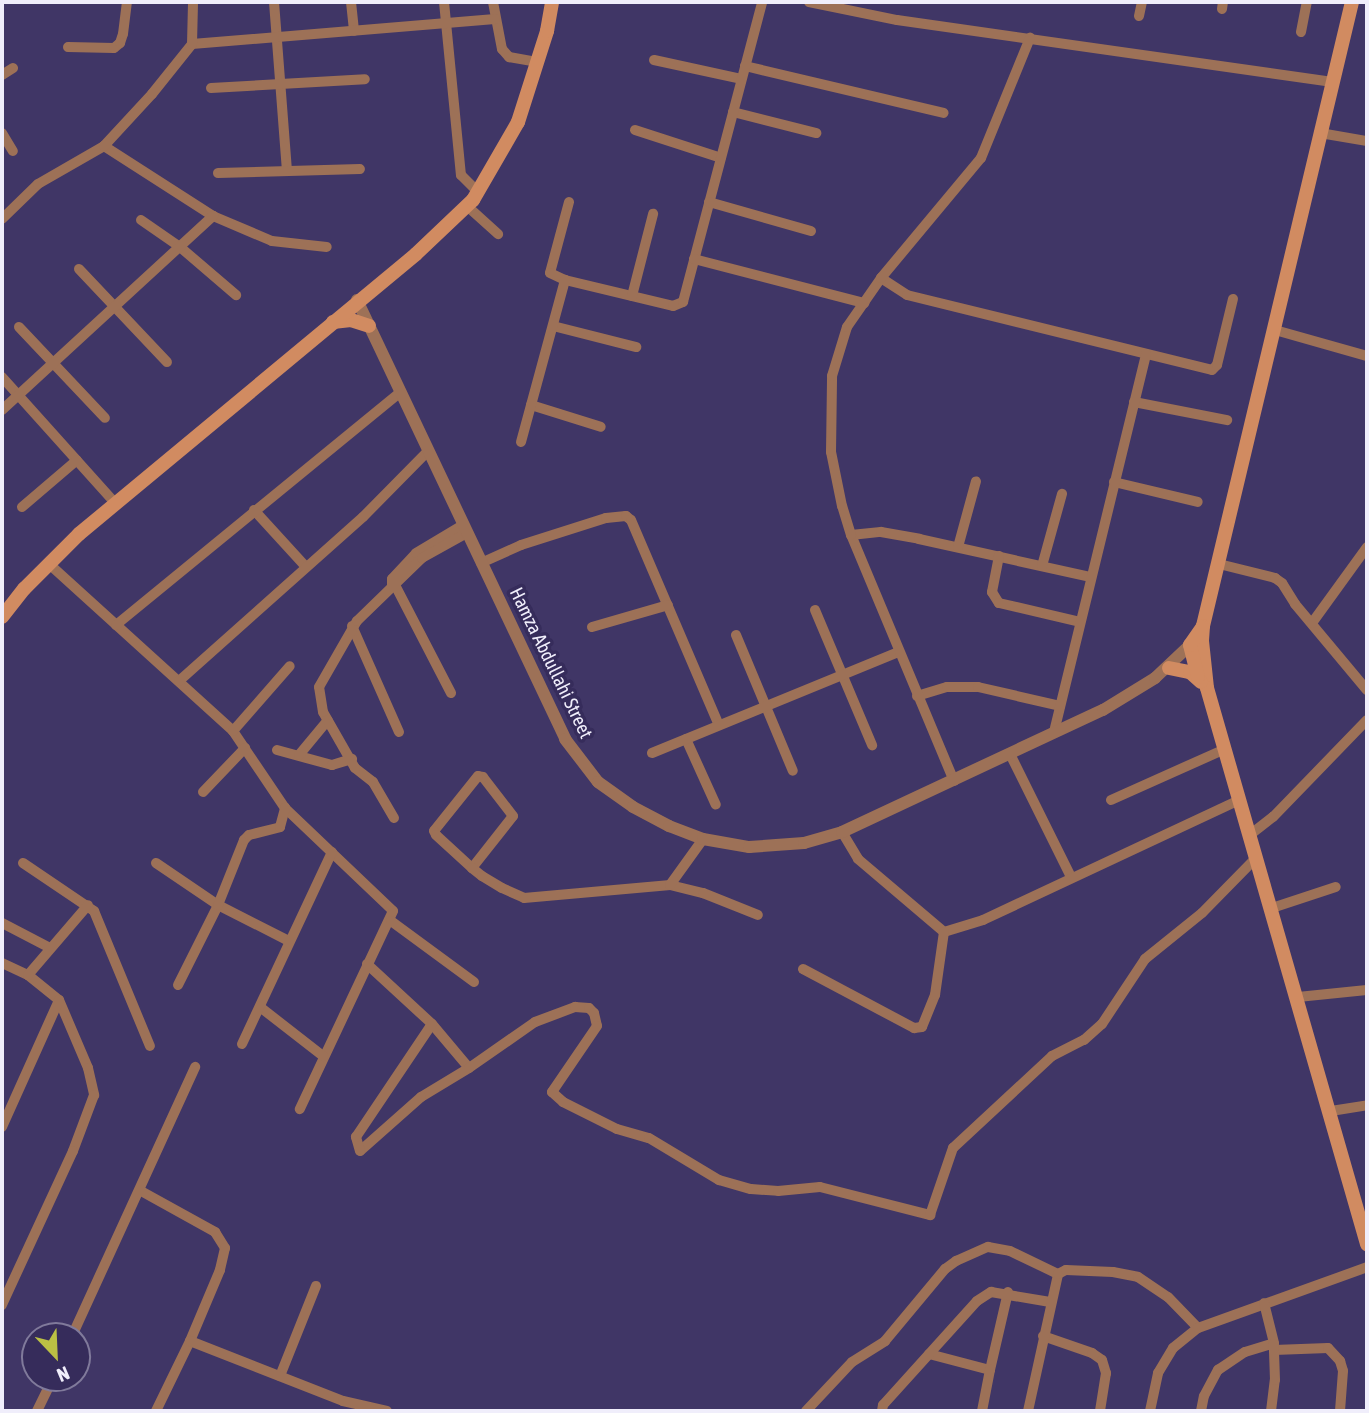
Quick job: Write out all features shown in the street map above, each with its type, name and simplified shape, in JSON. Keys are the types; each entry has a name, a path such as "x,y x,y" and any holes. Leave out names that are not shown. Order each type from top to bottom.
{"main road":[{"path":"2,617 48,563 357,300 437,236 467,205 478,192 518,122 552,2"},
{"path":"1202,683 1203,626 1352,2"},
{"path":"331,322 351,320 369,326"},
{"path":"1190,645 1203,626"},
{"path":"1190,645 1203,654"},
{"path":"1190,645 1251,834 1367,1244"},
{"path":"1169,668 1178,668 1202,683"}],"street":[{"path":"68,47 114,48 120,43 123,34 127,2"},
{"path":"2,219 38,184 104,146 152,94 192,44 192,2"},
{"path":"274,2 287,171"},
{"path":"351,2 354,31"},
{"path":"444,2 461,175 478,192"},
{"path":"493,2 502,49 509,57 537,62"},
{"path":"569,202 549,270 565,280 679,306 762,2"},
{"path":"809,2 897,20 1333,82"},
{"path":"1139,16 1142,2"},
{"path":"1301,32 1307,2"},
{"path":"192,44 495,19"},
{"path":"954,781 850,535 831,452 832,376 847,327 881,278 981,158 1030,38"},
{"path":"654,60 741,79"},
{"path":"745,66 944,113"},
{"path":"2,75 13,68"},
{"path":"211,88 365,79"},
{"path":"733,112 816,133"},
{"path":"635,130 721,158"},
{"path":"2,133 13,150"},
{"path":"1320,133 1367,141"},
{"path":"104,146 214,216 272,241 327,247"},
{"path":"218,173 360,169"},
{"path":"709,202 811,231"},
{"path":"467,205 498,234"},
{"path":"632,296 653,214"},
{"path":"2,410 214,216"},
{"path":"141,220 180,247 236,295"},
{"path":"694,259 864,303"},
{"path":"79,269 116,305 167,362"},
{"path":"881,278 907,295 1215,369 1233,299"},
{"path":"521,442 565,280"},
{"name":"Hamza Abdullahi Street","path":"357,300 565,739 580,762 598,782 634,807 669,826 703,839 749,847 786,846 842,832 1103,710 1169,668 1190,645"},
{"path":"553,326 636,347"},
{"path":"19,327 105,418"},
{"path":"1275,330 1367,356"},
{"path":"1054,732 1146,354"},
{"path":"2,376 116,504"},
{"path":"116,625 399,393"},
{"path":"1134,402 1227,420"},
{"path":"531,405 601,428"},
{"path":"179,681 363,517 428,451"},
{"path":"22,507 77,460"},
{"path":"958,547 976,481"},
{"path":"1114,482 1198,502"},
{"path":"1042,566 1062,494"},
{"path":"254,510 306,567"},
{"path":"481,563 521,545 606,518 626,516 631,520 719,725"},
{"path":"394,818 373,782 355,768 320,703 319,687 352,626 422,558 465,529"},
{"path":"850,535 881,532 1090,577"},
{"path":"1312,624 1367,547"},
{"path":"999,556 992,592 999,603 1080,622"},
{"path":"48,563 233,731 285,808 391,905 391,921 367,964 300,1109"},
{"path":"1219,564 1275,578 1282,583 1367,690"},
{"path":"393,585 450,693"},
{"path":"592,627 668,605"},
{"path":"816,610 872,746"},
{"path":"352,626 398,732"},
{"path":"736,635 793,771"},
{"path":"652,753 898,652"},
{"path":"233,731 290,666"},
{"path":"917,695 947,687 978,687 1060,706"},
{"path":"299,755 328,720"},
{"path":"1251,834 1273,817 1367,720"},
{"path":"686,738 716,805"},
{"path":"203,792 244,748"},
{"path":"1111,800 1224,749"},
{"path":"277,750 332,765 352,759"},
{"path":"1010,754 1071,877"},
{"path":"472,868 513,816 483,777 478,776 434,831 472,868 482,876 524,898 670,885 703,893 758,915"},
{"path":"944,932 982,920 1239,800"},
{"path":"178,985 218,905 244,840 249,835 280,827 285,808"},
{"path":"842,832 858,859 944,932"},
{"path":"670,885 703,839"},
{"path":"242,1044 332,852"},
{"path":"432,1024 356,1137 360,1151 421,1097 469,1068 534,1022 575,1007 589,1008 594,1013 597,1026 552,1091 563,1102 617,1129 649,1139 719,1180 751,1189 778,1191 820,1187 930,1215 953,1148 1052,1056 1084,1040 1102,1024 1145,959 1202,913 1257,857"},
{"path":"23,863 88,905 99,919 150,1046"},
{"path":"156,863 218,905 289,941"},
{"path":"1272,908 1336,887"},
{"path":"28,975 88,905"},
{"path":"391,921 474,982"},
{"path":"2,923 50,948"},
{"path":"803,969 914,1028 922,1027 935,995 944,932"},
{"path":"2,963 28,975 59,1000 88,1068 94,1095 73,1151 2,1305"},
{"path":"367,964 432,1024 469,1068"},
{"path":"1298,997 1367,990"},
{"path":"2,1127 59,1000"},
{"path":"260,1007 323,1056"},
{"path":"79,1322 141,1191 195,1067"},
{"path":"1331,1111 1367,1105"},
{"path":"141,1191 215,1232 225,1248 220,1270 190,1341 156,1411"},
{"path":"806,1411 852,1362 885,1341 945,1269 956,1261 988,1247 1010,1251 1058,1274"},
{"path":"1150,1411 1158,1373 1173,1348 1198,1328 1367,1267"},
{"path":"1028,1411 1050,1302 1058,1274 1066,1270 1113,1272 1138,1277 1168,1297 1198,1328"},
{"path":"280,1376 316,1286"},
{"path":"882,1411 883,1405 977,1301 991,1292 1007,1292 1050,1302"},
{"path":"982,1411 1007,1292"},
{"path":"1264,1303 1274,1346 1275,1380 1271,1411"},
{"path":"1043,1336 1068,1343 1102,1360 1106,1373 1100,1411"},
{"path":"190,1341 362,1407 387,1411"},
{"path":"1201,1411 1204,1396 1218,1370 1245,1352 1274,1346 1328,1348 1340,1361 1343,1371 1340,1411"},
{"path":"929,1354 990,1370"},
{"path":"37,1411 46,1392"}]}
